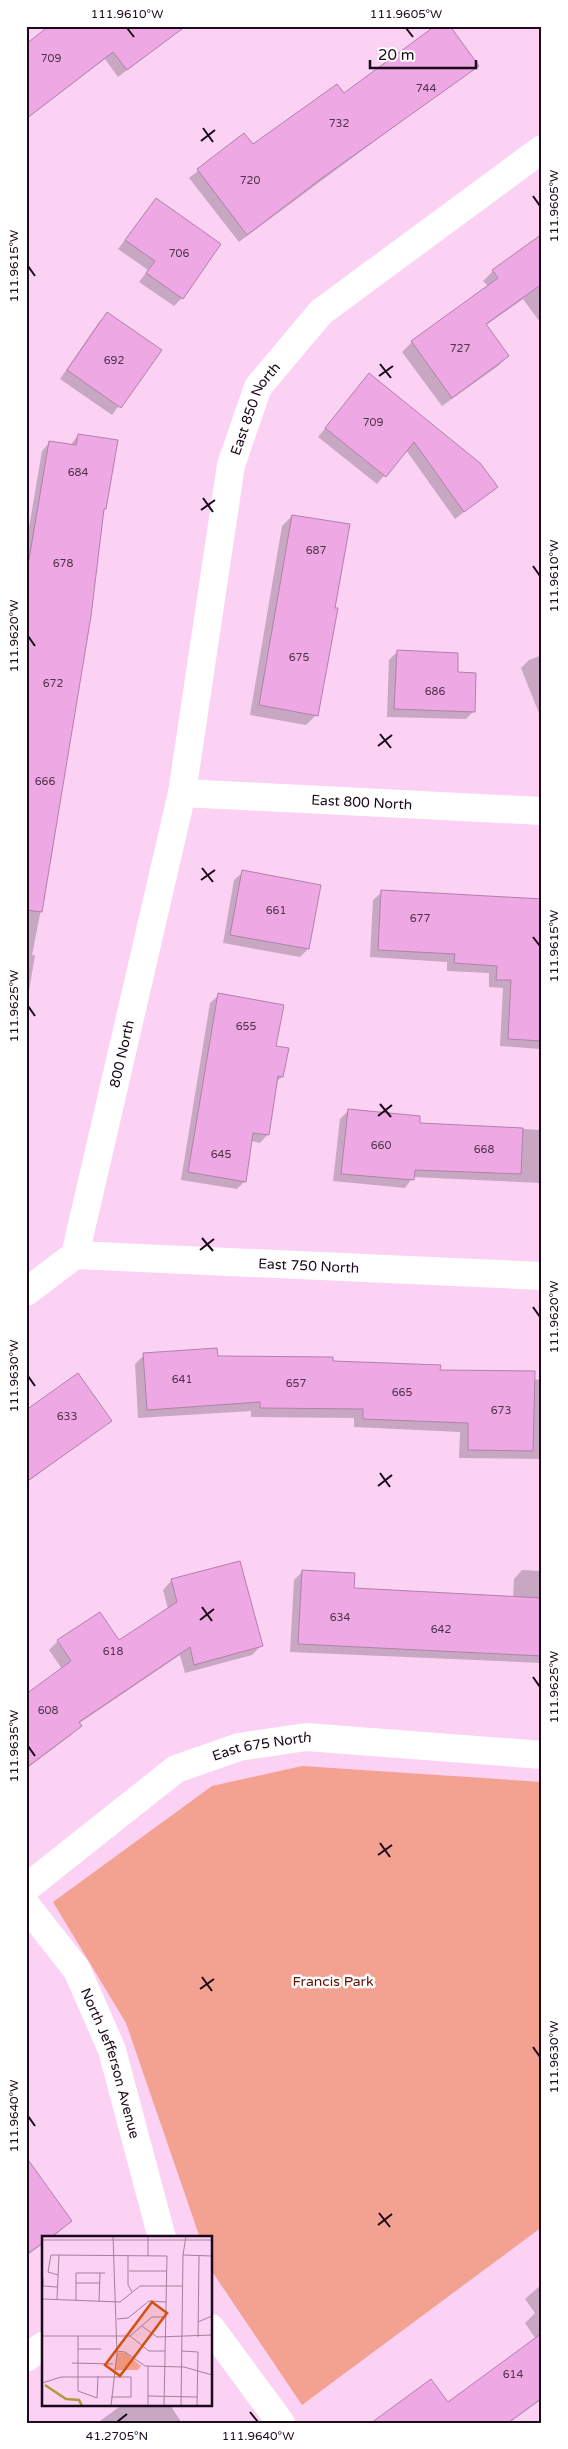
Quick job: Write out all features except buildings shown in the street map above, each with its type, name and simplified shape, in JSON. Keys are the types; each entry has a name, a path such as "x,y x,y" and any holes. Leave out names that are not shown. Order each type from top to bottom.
{"street":[{"name":"East 850 North","path":"182,793 231,465 258,387 321,312 542,149"},
{"name":"East 800 North","path":"182,793 542,811"},
{"name":"800 North","path":"76,1255 182,793"},
{"name":"East 750 North","path":"76,1255 542,1276"},
{"path":"26,1292 76,1255"},
{"name":"East 675 North","path":"26,1888 176,1770 239,1747 306,1737 542,1754"},
{"name":"North Jefferson Avenue","path":"26,1905 76,1970 112,2050 161,2236"},
{"path":"212,2329 282,2423"},
{"path":"26,2358 42,2346"}],"green space":[{"name":"Francis Park","path":"302,1766 542,1782 542,2227 302,2405 213,2273 212,2236 199,2236 126,2023 53,1902 212,1786"}]}
